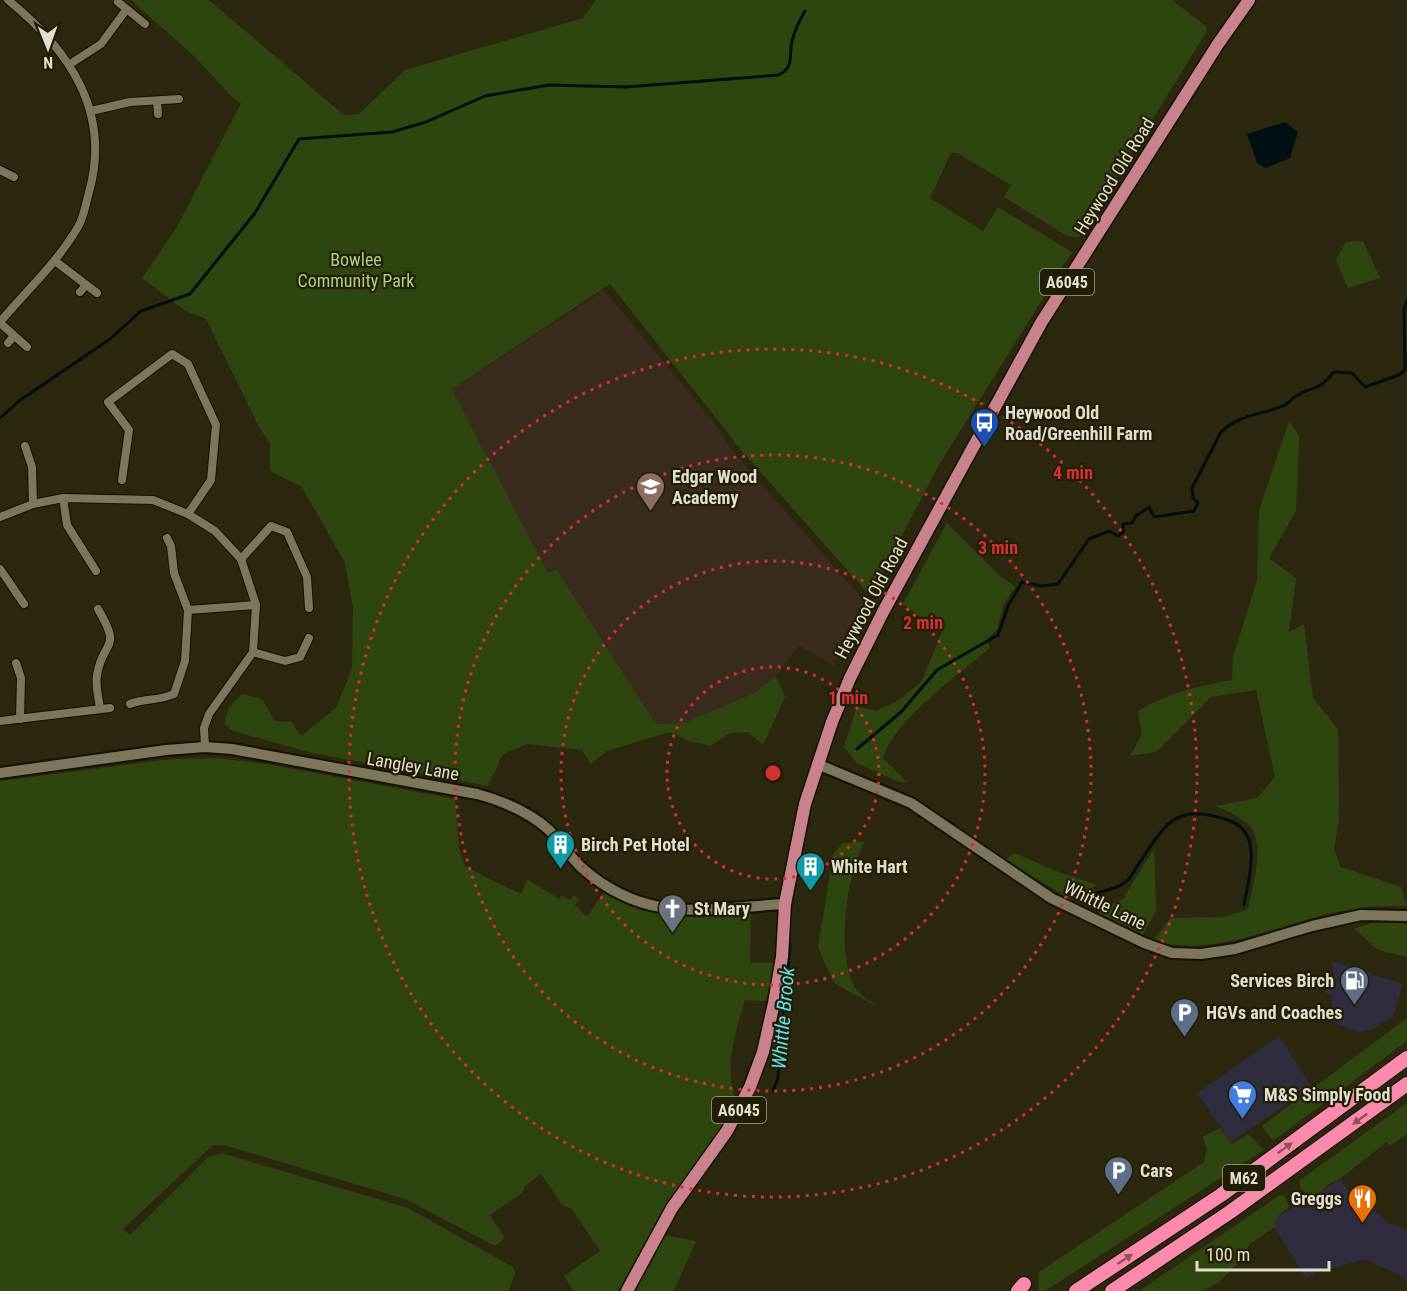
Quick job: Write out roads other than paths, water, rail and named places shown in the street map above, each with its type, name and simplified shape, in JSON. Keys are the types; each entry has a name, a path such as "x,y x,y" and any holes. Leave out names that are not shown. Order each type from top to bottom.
{"highway":[{"name":"M62","path":"1076,1291 1221,1195 1407,1058"},
{"name":"M62","path":"1112,1291 1230,1212 1407,1084"}],"main road":[{"name":"Heywood Old Road","path":"627,1291 672,1208 727,1131 750,1087 763,1052 782,957 786,904 799,828 817,765 850,678 883,612 1039,328 1218,44 1249,0"}],"street":[{"path":"8,0 56,45 70,64 90,111 95,135 93,179 80,224 55,261 0,322 27,347"},
{"path":"19,9 26,0"},
{"path":"118,2 145,24"},
{"path":"70,64 94,51 126,10"},
{"path":"90,111 130,102 180,99"},
{"path":"157,101 158,114"},
{"path":"0,170 14,177"},
{"path":"55,261 97,294"},
{"path":"80,292 86,285"},
{"path":"8,343 14,336"},
{"path":"122,480 129,430 108,402 172,354 188,364 216,425 211,480 188,514"},
{"path":"25,446 32,467 33,504"},
{"path":"63,498 67,525 96,571"},
{"path":"0,517 33,504 63,498 153,500 188,514 215,531 241,560 256,605 253,652 209,714 204,728 205,747"},
{"path":"241,560 271,526 287,532 307,577 309,608"},
{"path":"130,704 146,698 162,699 174,694 185,661 188,610 174,573 171,546 167,538"},
{"path":"0,569 24,604"},
{"path":"188,610 256,605"},
{"path":"98,609 110,630 111,639 97,676 100,709"},
{"path":"253,652 285,661 300,657 309,638"},
{"path":"16,663 21,678 20,719"},
{"path":"0,721 111,708"},
{"name":"Langley Lane","path":"0,773 205,747 232,749 477,794 504,802 548,830 584,869 625,896 655,907 688,911 786,904"},
{"name":"Whittle Lane","path":"817,765 911,803 1052,898 1144,943 1173,952 1201,954 1235,949 1361,915 1407,916"}],"waterway":[{"path":"0,418 19,401 110,339 141,311 190,294 255,213 299,139 392,132 426,122 485,96 549,85 626,87 779,75 789,65 794,34 805,11"},
{"name":"Whittle Brook","path":"857,749 901,712 937,670 998,635 1008,606 1022,582 1042,586 1058,584 1089,539 1109,531 1118,536 1123,532 1123,524 1132,523 1136,516 1149,507 1154,517 1194,511 1198,503 1193,498 1192,488 1221,432 1228,426 1243,418 1285,405 1302,392 1319,386 1334,372 1352,373 1365,387 1399,375 1405,370 1404,308 1407,301"},
{"path":"1092,894 1115,888 1127,881 1158,836 1174,820 1184,815 1210,815 1228,820 1239,826 1246,834 1250,845 1251,869 1244,905"},
{"name":"Whittle Brook","path":"773,1091 778,1078 790,944"}],"place":[{"name":"Heywood Old Road/Greenhill Farm","path":"984,448"},
{"name":"Edgar Wood Academy","path":"651,512"},
{"name":"Birch Pet Hotel","path":"560,870"},
{"name":"White Hart","path":"810,892"},
{"name":"St Mary","path":"673,934"},
{"name":"Services Birch","path":"1355,1006"},
{"name":"HGVs and Coaches","path":"1185,1038"},
{"name":"M&S Simply Food","path":"1243,1120"},
{"name":"Cars","path":"1119,1196"},
{"name":"Greggs","path":"1363,1224"}],"park label":[{"name":"Bowlee Community Park","path":"356,269"}]}
